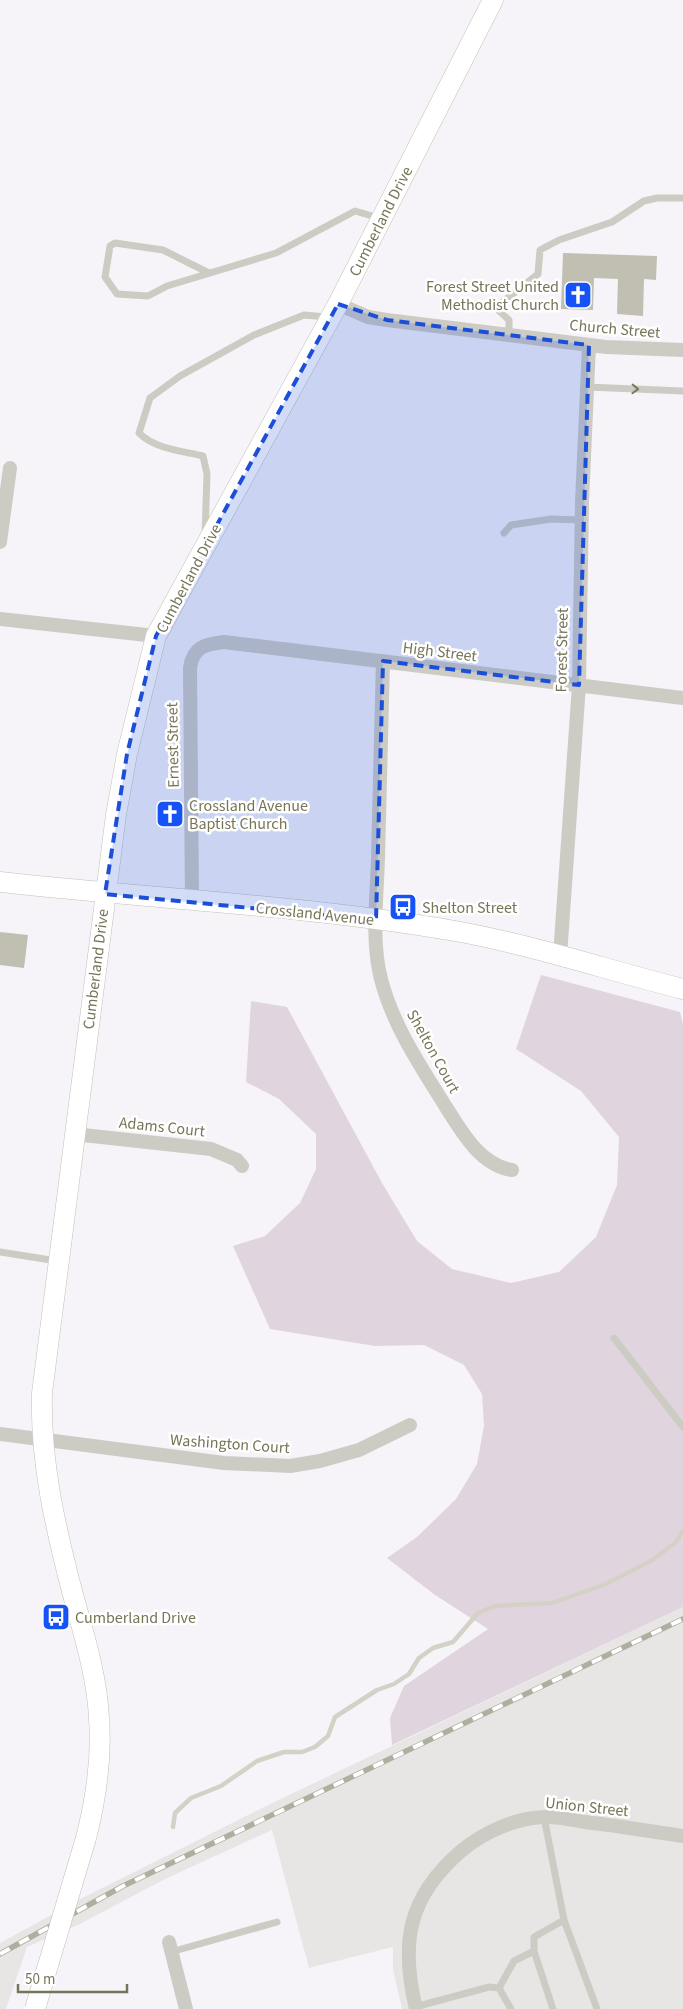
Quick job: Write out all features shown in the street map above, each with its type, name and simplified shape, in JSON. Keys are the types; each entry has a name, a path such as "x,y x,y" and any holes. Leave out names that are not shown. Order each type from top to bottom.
{"main road":[{"name":"Cumberland Drive","path":"34,2009 86,1838 98,1775 100,1717 90,1662 54,1516 42,1441 42,1393 57,1261 105,894 127,754 156,636 334,310 493,0"},
{"name":"Crossland Avenue","path":"0,882 376,920 474,935 683,989"}],"street":[{"name":"Church Street","path":"334,310 387,320 589,345 683,350"},
{"name":"Forest Street","path":"560,956 579,685 581,520 589,345"},
{"path":"0,542 10,468"},
{"path":"0,619 156,636"},
{"name":"High Street","path":"196,651 203,645 224,642 683,698"},
{"name":"Ernest Street","path":"192,900 189,681 191,659 196,651"},
{"path":"376,920 383,661"},
{"name":"Shelton Court","path":"376,920 380,977 387,1001 409,1046 447,1109 478,1152 501,1169 512,1170"},
{"name":"Adams Court","path":"74,1134 211,1149 237,1160 242,1166"},
{"name":"Washington Court","path":"0,1434 42,1441 224,1462 290,1466 320,1461 359,1450 410,1425"},
{"name":"Union Street","path":"415,2008 409,1964 410,1933 414,1915 425,1890 440,1869 473,1841 517,1822 544,1817 683,1836"},
{"path":"170,1947 186,2009"}],"lane":[{"path":"509,334 509,320 497,309 500,304 538,274 540,250 559,240 612,222 644,201 657,198 683,198"},
{"path":"210,273 163,250 115,243 110,246 104,277 116,294 148,296 167,286 210,273 276,253 354,211 382,218"},
{"path":"205,546 207,474 203,456 169,448 145,438 139,433 150,398 180,376 254,335 304,315 334,310"},
{"path":"587,387 683,391"},
{"path":"504,533 511,525 551,519 581,520"},
{"path":"0,1252 57,1261"},
{"path":"614,1338 683,1427"},
{"path":"544,1817 564,1920 598,2009"},
{"path":"553,2009 534,1952 534,1937 564,1920"},
{"path":"170,1947 277,1922"},
{"path":"499,1988 514,1961 534,1952"},
{"path":"415,2008 489,1988 499,1988"},
{"path":"499,1988 511,2009"}],"highlighted area":[{"path":"338,304 387,320 589,345 579,685 383,661 376,920 105,894 127,754 156,636"}],"shaded area":[{"path":"541,975 680,1012 683,1024 683,1607 392,1745 390,1718 404,1686 488,1629 435,1595 387,1558 417,1537 456,1499 477,1464 484,1426 482,1394 464,1365 424,1345 375,1346 270,1329 233,1246 265,1236 300,1203 316,1169 316,1134 279,1099 246,1082 251,1001 287,1007 382,1183 417,1241 452,1269 511,1283 559,1272 596,1237 617,1185 619,1137 581,1091 516,1049"},
{"path":"683,1607 683,2009 402,2009 393,1969 393,1947 309,1968 272,1830 165,1879 80,1924 27,1947 6,2009 0,2009 0,1943 88,1895 266,1806"}],"building":[{"name":"Forest Street United Methodist Church","path":"563,253 657,256 656,280 644,279 643,316 617,314 618,279 594,278 593,310 561,309"},
{"path":"0,932 28,935 24,968 0,965"}],"waterway":[{"path":"173,1827 175,1813 191,1798 221,1786 257,1761 284,1752 302,1752 315,1747 328,1736 335,1717 377,1690 394,1684 409,1674 419,1658 433,1648 453,1642 478,1613 495,1606 552,1603 606,1584 651,1561 675,1543 683,1531"}],"railway":[{"path":"0,1954 123,1886 683,1619"}],"place":[{"name":"Forest Street United Methodist Church","path":"578,295"},
{"name":"Crossland Avenue Baptist Church","path":"170,814"},
{"name":"Shelton Street","path":"403,907"},
{"name":"Cumberland Drive","path":"56,1617"}]}
